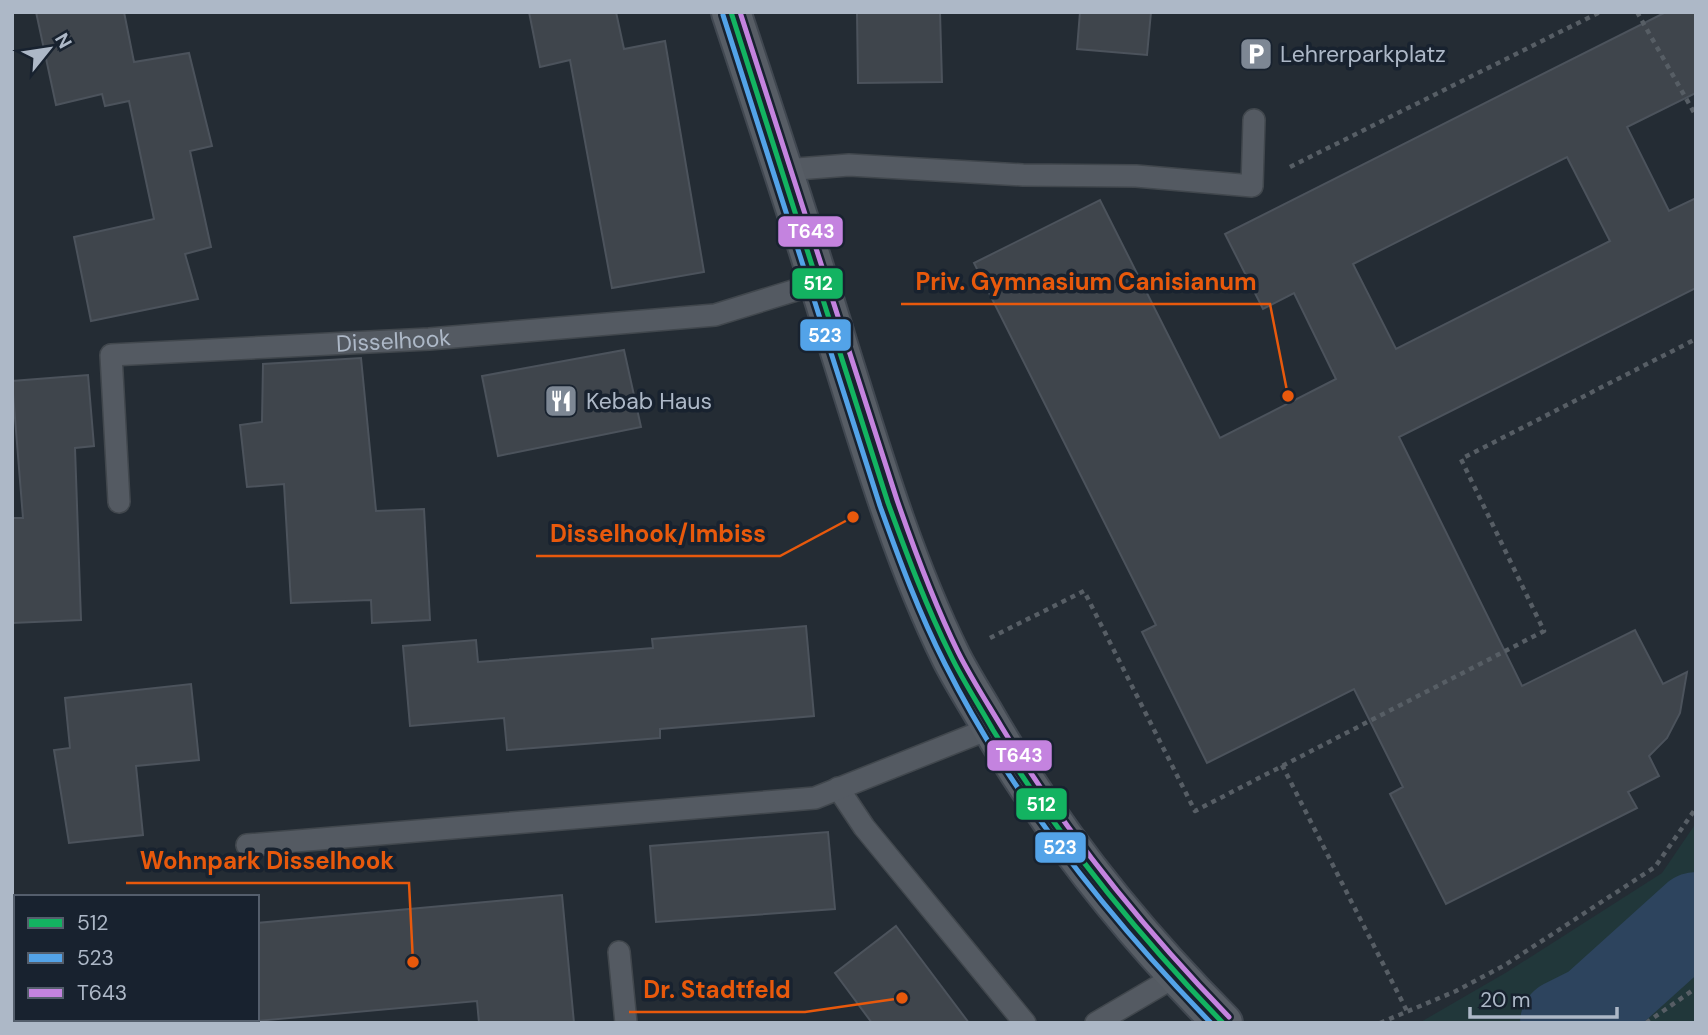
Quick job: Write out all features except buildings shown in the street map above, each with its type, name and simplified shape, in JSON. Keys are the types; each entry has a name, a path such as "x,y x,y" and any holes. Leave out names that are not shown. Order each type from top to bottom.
{"main road":[{"path":"731,12 784,170 890,511 951,657 1009,757 1060,834 1117,908 1176,976 1223,1023"}],"lane":[{"path":"784,170 849,165 1023,175 1136,176 1252,186 1254,120"},
{"name":"Disselhook","path":"119,502 111,355 429,338 715,315 819,283"},
{"path":"247,845 816,797 991,727"},
{"path":"838,788 864,827 1025,1023"},
{"path":"619,952 626,1023"},
{"path":"1096,1023 1176,976"}],"path":[{"path":"1252,186 1600,12"},
{"path":"1637,12 1696,116"},
{"path":"951,657 1084,591 1195,811 1544,631 1461,459 1696,339"},
{"path":"1282,765 1407,1011"},
{"path":"1380,1023 1505,965 1655,867 1696,808"},
{"path":"1646,1023 1696,988"}],"green space":[{"path":"1696,823 1696,1023 1419,1023 1507,972 1662,873"}],"water":[{"path":"1592,1003 1597,1013 1578,1023 1548,1023"}],"waterway":[{"path":"1564,1023 1594,1008 1696,916"}],"transit line":[{"name":"512","path":"731,12 888,503 925,599 951,656 1018,770 1071,846 1129,919 1223,1023"},
{"name":"T643","path":"740,12 897,500 925,577 958,652 1026,765 1079,841 1136,914 1229,1017"},
{"name":"523","path":"723,15 880,506 910,586 945,664 1000,761 1064,853 1136,941 1211,1023"}],"place":[{"name":"Lehrerparkplatz","path":"1256,54"},
{"name":"Priv. Gymnasium Canisianum","path":"1288,396"},
{"name":"Kebab Haus","path":"561,401"},
{"name":"Disselhook/Imbiss","path":"853,517"},
{"name":"Wohnpark Disselhook","path":"413,962"},
{"name":"Dr. Stadtfeld","path":"902,998"}]}
